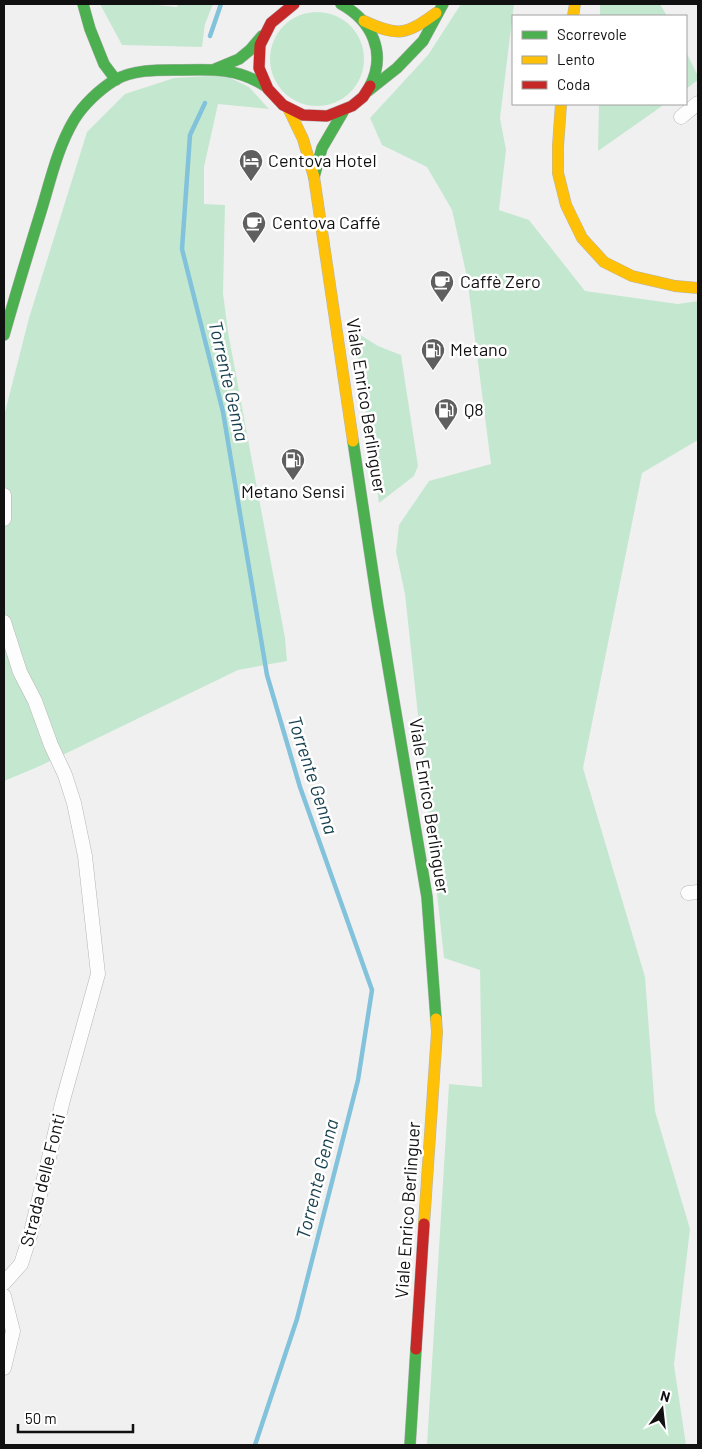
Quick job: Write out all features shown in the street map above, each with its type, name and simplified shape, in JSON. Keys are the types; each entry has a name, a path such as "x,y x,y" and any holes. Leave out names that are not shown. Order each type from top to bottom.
{"main road":[{"path":"83,4 104,64 116,80"},
{"path":"215,69 239,59 250,50 283,7 294,4"},
{"path":"341,4 350,8 364,21 381,29 396,33 417,27 441,7"},
{"path":"262,36 258,52 259,69 265,86 274,99 289,110 302,115 321,118 343,112 359,101 368,91 397,68 423,41 441,7"},
{"path":"364,21 373,38 377,55 376,68 368,91"},
{"path":"4,335 22,270 64,140 77,116 91,100 116,80 148,71 215,69 238,72 265,86"},
{"path":"561,105 558,172 566,205 582,238 604,262 632,276 675,286 698,288"},
{"name":"Viale Enrico Berlinguer","path":"289,110 303,139 314,177 378,606 428,897 437,1032 410,1445"},
{"path":"314,177 322,148 343,112"}],"street":[{"path":"680,117 698,103"},
{"path":"4,495 4,519"},
{"name":"Strada delle Fonti","path":"4,622 20,672 35,701 51,745 65,775 74,803 85,856 98,974 63,1100 30,1236 20,1264 4,1283"},
{"path":"4,1296 13,1331 4,1368"}],"green space":[{"path":"100,4 147,4 177,7 178,4 213,4 205,24 202,47 122,45"},
{"path":"461,4 514,4 500,118 506,150 499,210 529,220 585,291 678,304 698,301 698,440 642,473 583,768 645,977 655,1111 690,1229 674,1365 686,1445 427,1445 449,1084 482,1087 480,970 444,958 405,594 396,552 399,525 429,481 491,464 467,277 452,210 427,167 382,145 370,118 428,55"},
{"path":"600,4 660,4 666,15 600,15"},
{"path":"317,12 335,16 350,26 360,41 364,59 360,77 350,92 335,102 317,106 299,102 284,92 274,77 270,59 274,41 284,26 299,16"},
{"path":"687,54 698,76 698,80 687,88"},
{"path":"224,75 249,87 269,109 218,104 204,167 204,204 225,205 223,293 228,332 285,638 287,661 238,670 40,766 4,781 4,416 29,318 87,132 125,94 174,78"},
{"path":"599,105 664,105 598,151"},
{"path":"354,331 378,346 401,355 418,466 414,476 379,503"}],"waterway":[{"name":"Torrente Genna","path":"210,36 221,4"},
{"name":"Torrente Genna","path":"205,103 190,135 182,249 223,412 267,675 300,787 372,990 358,1080 297,1319 255,1445"}],"traffic: fast":[{"path":"83,4 90,29 104,64 116,80"},
{"path":"341,4 361,19 374,39 377,62 370,86"},
{"path":"368,91 397,68 423,41 443,4"},
{"path":"215,69 239,59 262,36"},
{"path":"4,335 59,152 74,120 92,98 122,76 156,70 225,71 245,76 265,86"},
{"path":"314,177 322,148 343,112"},
{"path":"353,441 378,607 427,897 436,1019"},
{"path":"410,1445 416,1349"}],"traffic: slow":[{"path":"573,15 575,4"},
{"path":"364,21 385,30 402,31 417,26 436,13"},
{"path":"561,105 558,173 566,205 582,238 604,262 632,276 675,286 698,288"},
{"path":"289,110 303,139 314,177 353,441"},
{"path":"424,1224 437,1032 436,1019"}],"traffic: jam":[{"path":"294,4 271,23 260,45 259,68 268,89 283,105 303,115 327,116 352,106 363,97 370,86"},
{"path":"416,1349 424,1224"}],"place":[{"name":"Centova Hotel","path":"251,182"},
{"name":"Centova Caffé","path":"254,244"},
{"name":"Caffè Zero","path":"442,303"},
{"name":"Metano","path":"433,371"},
{"name":"Q8","path":"446,431"},
{"name":"Metano Sensi","path":"293,481"}]}
